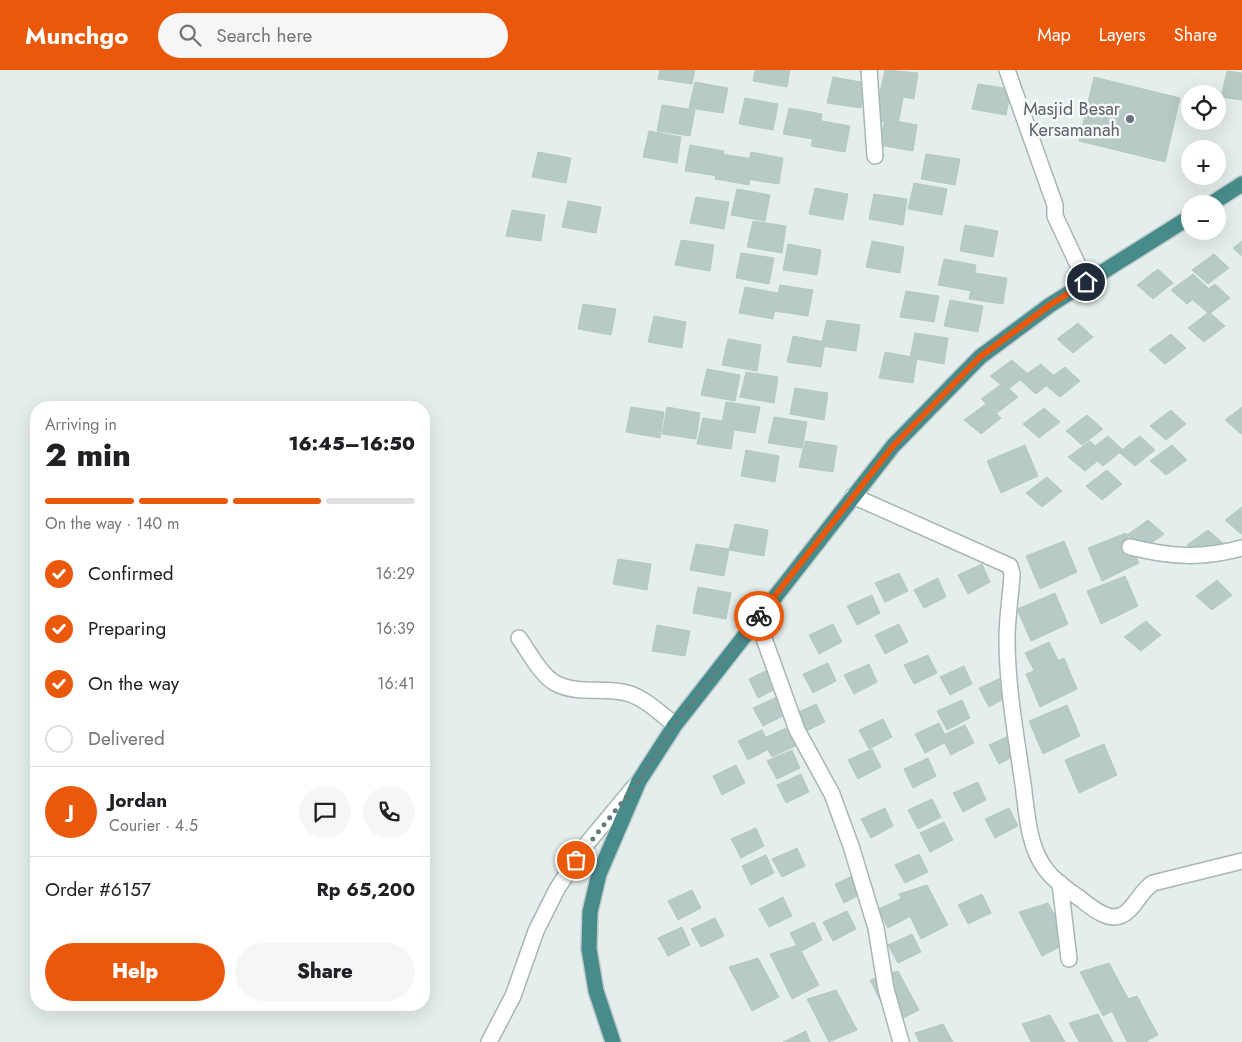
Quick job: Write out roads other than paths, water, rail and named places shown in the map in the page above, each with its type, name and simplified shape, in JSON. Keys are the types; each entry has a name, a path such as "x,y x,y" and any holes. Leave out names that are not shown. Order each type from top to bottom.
{"highway":[{"path":"1225,195 1242,184"},
{"path":"613,1042 596,991 589,949 590,912 599,874 639,781 675,725 893,446 980,357 1050,305 1181,223"}],"street":[{"path":"869,70 875,156"},
{"path":"1008,70 1056,205 1056,216 1086,282"},
{"path":"853,496 1010,566 1012,574 1007,636 1011,716 1029,831 1046,870 1094,909 1114,917 1122,916 1127,912 1144,888 1153,883 1242,861"},
{"path":"1130,547 1179,557 1216,554 1242,548"},
{"path":"757,619 797,730 832,794 852,846 876,928 884,980 902,1042"},
{"path":"519,638 547,676 554,682 571,688 626,693 645,703 675,725"},
{"path":"489,1042 513,996 536,931 557,889 585,846 639,781"},
{"path":"1060,883 1070,959"}],"place":[{"name":"Masjid Besar Kersamanah","path":"1130,119"}]}
